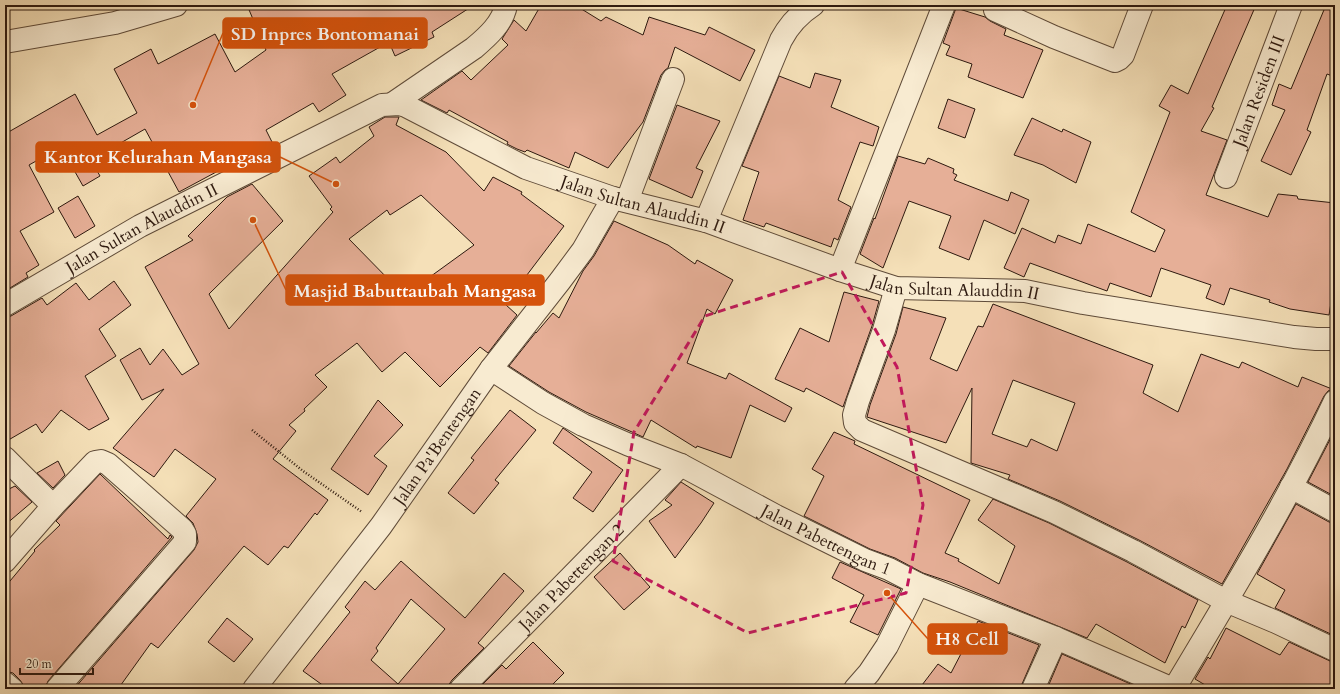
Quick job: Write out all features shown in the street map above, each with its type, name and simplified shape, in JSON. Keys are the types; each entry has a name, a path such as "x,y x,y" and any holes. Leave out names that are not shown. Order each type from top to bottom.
{"street":[{"path":"5,42 115,23 176,5"},
{"path":"392,104 484,40 503,18 506,5"},
{"path":"706,221 781,40 789,26 802,12 813,5"},
{"path":"840,270 944,5"},
{"path":"991,7 1054,37 1114,61 1123,55 1142,5"},
{"name":"Jalan Residen III","path":"1226,177 1291,5"},
{"name":"Jalan Pa'Bentengan","path":"254,689 381,526 491,369 546,300 620,200 673,79"},
{"name":"Jalan Sultan Alauddin II","path":"5,305 140,226 382,105 399,104 406,106 467,139 526,168 620,200 706,221 840,270 896,288 1025,291 1286,336 1335,339"},
{"path":"896,288 884,330 854,415 855,423 862,430 1054,512 1226,601 1276,622 1335,650"},
{"name":"Jalan Pabettengan 1","path":"491,369 543,403 583,425 681,465 776,516 918,584 1056,638 1168,688"},
{"path":"1168,688 1226,601 1291,487 1335,401"},
{"path":"5,458 53,506"},
{"path":"5,561 53,506 95,462 101,461 108,464 182,529 186,538 185,542 56,689"},
{"name":"Jalan Pabettengan 2","path":"461,689 681,465"},
{"path":"1291,487 1335,511"},
{"path":"856,689 887,646 918,584"},
{"path":"1033,689 1056,638"},
{"path":"5,683 12,689"}],"path":[{"path":"252,430 304,471 381,526"}],"highlighted area":[{"path":"842,272 897,367 923,505 906,593 748,633 613,561 634,432 705,316"}],"building":[{"path":"247,5 474,5 432,32 434,37 395,56 389,42 332,74 346,95 319,112 313,103 266,130 272,142 179,192 145,129 91,160 100,176 83,186 61,147 29,165 54,212 20,231 39,265 26,273 28,277 5,291 5,134 75,94 97,135 137,113 114,69 151,49 158,64 215,34 235,72 266,50"},
{"path":"541,5 575,5 601,21 606,17 643,35 649,17 705,35 709,27 755,50 740,81 675,47 668,68 661,75 643,122 608,168 575,152 569,168 527,150 525,152 517,149 507,144 508,142 449,110 447,113 421,100 462,71 471,80 508,45 502,39 514,20 526,31"},
{"path":"1227,5 1256,5 1212,107 1214,108 1201,131 1227,140 1206,195 1268,217 1278,194 1297,196 1298,199 1335,203 1335,278 1329,315 1290,309 1269,302 1270,300 1230,288 1224,305 1206,298 1211,285 1161,268 1151,297 1110,283 1107,291 1030,263 1024,277 1004,268 1022,228 1055,243 1058,235 1081,244 1088,224 1155,252 1165,230 1131,212 1170,112 1159,106 1171,85 1188,94"},
{"path":"1326,5 1335,5 1335,77 1327,74 1307,130 1311,132 1291,175 1261,161 1285,110 1272,105 1279,84 1291,89"},
{"path":"956,8 985,17 1006,29 1004,35 1043,50 1023,98 968,77 972,64 946,55 950,46 943,43"},
{"path":"815,73 841,80 831,107 879,127 873,146 860,142 838,200 851,207 838,240 834,238 831,247 766,223 764,227 743,220 759,172 742,166 779,76 810,88"},
{"path":"948,99 975,109 965,138 938,128"},
{"path":"677,105 720,121 696,168 703,171 692,198 649,179"},
{"path":"385,117 399,117 396,125 446,152 484,191 493,177 522,192 521,194 564,226 505,304 517,315 488,353 480,347 440,387 405,352 382,372 357,343 315,375 327,387 304,409 305,411 289,425 296,431 273,459 328,500 317,515 315,513 288,548 284,546 268,565 244,546 158,648 151,643 118,689 74,689 194,550 198,542 197,534 193,523 186,516 216,479 175,449 154,477 113,448 164,389 142,400 120,360 140,348 150,365 163,349 182,375 199,364 145,267 193,240 188,236 227,197 252,184 283,221 209,294 229,329 333,212 330,209 332,207 309,176 336,157 340,163 374,136 369,127","holes":["421,195 474,245 416,287 411,277 397,288 349,239 387,210 390,215"]},
{"path":"1032,118 1062,132 1063,129 1091,142 1076,183 1043,165 1014,155"},
{"path":"898,156 925,164 928,158 954,169 953,173 957,175 954,180 1008,201 1011,192 1029,200 1015,234 984,220 969,260 939,248 951,216 909,201 883,268 860,254 874,218 875,219"},
{"path":"78,196 95,226 75,238 58,208"},
{"path":"614,221 668,245 695,264 697,260 733,280 715,314 707,309 687,363 726,379 729,373 792,408 785,422 750,405 731,458 697,446 696,448 651,420 643,437 586,412 549,392 509,366 553,313 559,318 583,271 594,256"},
{"path":"114,281 131,305 99,329 116,356 85,376 109,419 89,430 61,410 42,433 36,424 5,442 5,317 11,316 42,298 47,305 76,283 89,300"},
{"path":"844,292 879,301 872,326 843,407 806,388 804,392 775,379 800,328 829,342"},
{"path":"993,304 1153,365 1143,393 1178,412 1201,354 1239,368 1242,362 1298,387 1302,377 1332,389 1324,396 1287,469 1222,584 1139,540 1060,501 1008,479 1010,475 971,463 972,388 946,443 867,417 896,334 903,307 946,318 930,359 957,371 978,326 983,327","holes":["1013,380 1075,403 1057,451 1031,439 1027,447 992,434"]},
{"path":"378,400 403,425 374,456 387,466 368,495 331,469"},
{"path":"510,410 536,430 495,480 499,483 474,514 448,493 474,460 471,458"},
{"path":"563,428 623,470 593,512 573,498 592,472 553,443"},
{"path":"1335,430 1335,494 1334,496 1308,482"},
{"path":"834,432 855,441 854,444 970,500 945,553 959,559 958,561 999,584 1015,546 978,520 993,499 1049,523 1198,600 1185,628 1182,626 1165,663 1096,624 1087,638 950,582 923,573 895,558 870,549 804,516 824,476 812,469"},
{"path":"58,461 65,475 53,488 37,473"},
{"path":"100,474 168,539 170,535 172,537 48,681 45,689 26,689 13,673 5,671 5,587 35,551 34,550 60,525 56,521"},
{"path":"681,482 714,503 675,558 649,521 672,505 665,500"},
{"path":"15,486 32,502 5,525 5,491"},
{"path":"1296,504 1329,522 1335,523 1335,636 1275,608 1285,590 1257,574"},
{"path":"620,553 650,587 624,610 594,577"},
{"path":"401,561 465,618 504,573 524,591 478,643 484,648 452,680 446,689 328,689 303,671 350,612 345,607 365,581 375,590","holes":["411,599 445,629 398,684 371,660 378,651 376,648"]},
{"path":"840,562 901,589 878,635 850,622 864,595 832,578"},
{"path":"227,618 253,639 234,662 208,642"},
{"path":"978,621 1039,645 1021,689 919,689 938,664 951,673"},
{"path":"1226,628 1280,655 1289,642 1335,662 1335,689 1212,689 1195,679 1208,657 1210,659"},
{"path":"533,642 564,673 548,689 486,689 487,688 483,684 502,665 506,669"},
{"path":"1062,654 1142,689 1047,689"}],"place":[{"name":"SD Inpres Bontomanai","path":"193,105"},
{"name":"Kantor Kelurahan Mangasa","path":"336,184"},
{"name":"Masjid Babuttaubah Mangasa","path":"253,220"},
{"name":"H8 Cell","path":"887,593"}]}
